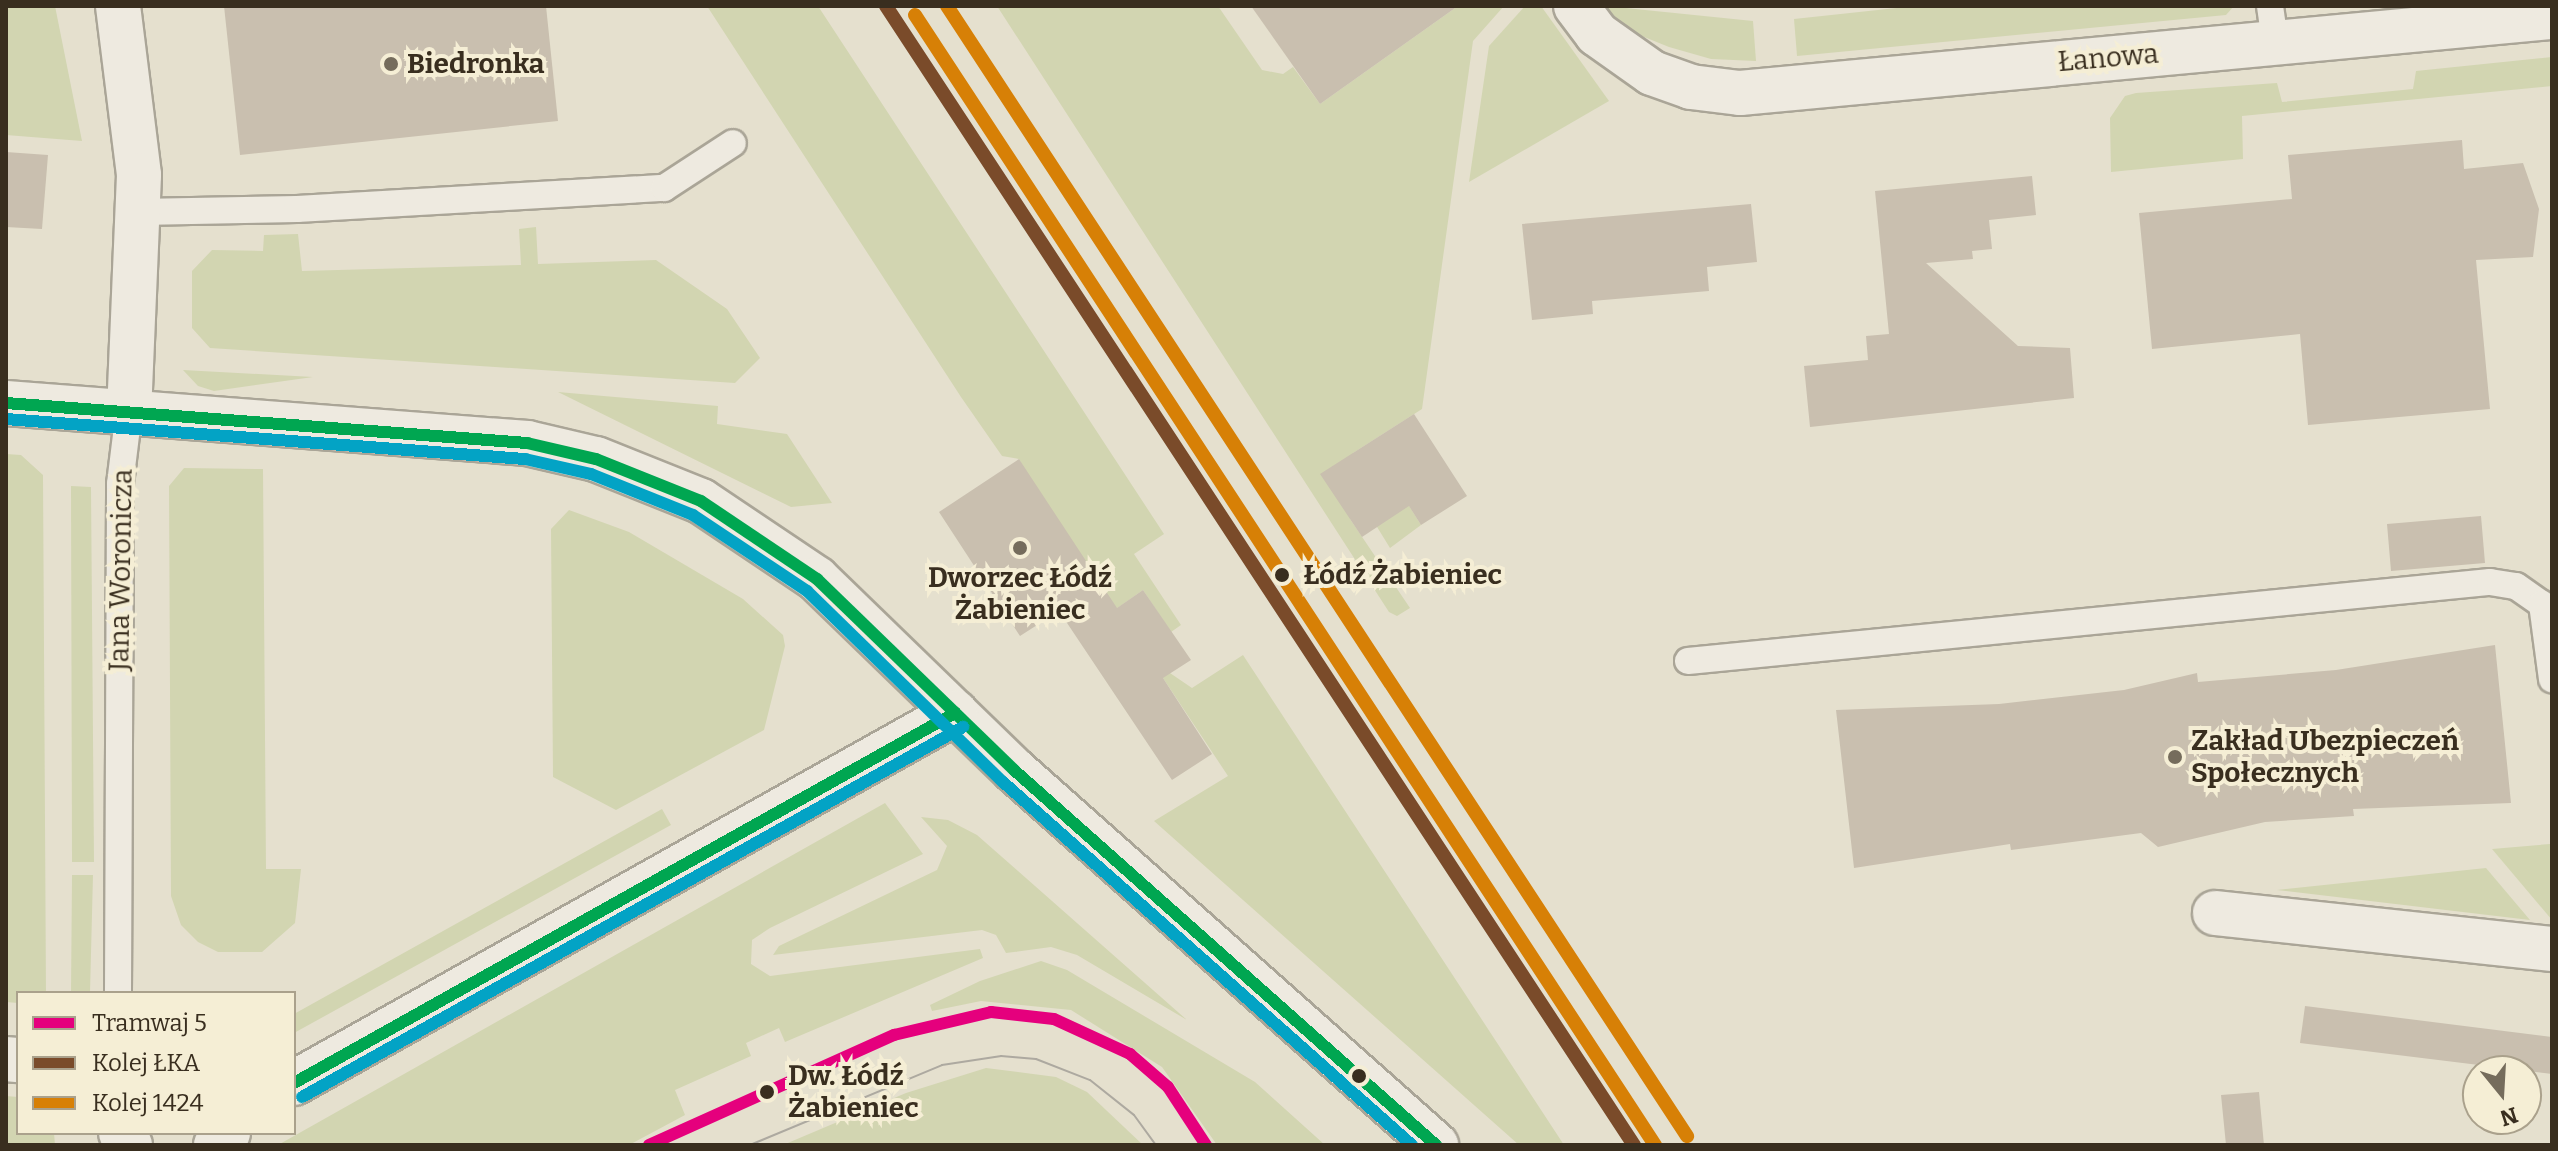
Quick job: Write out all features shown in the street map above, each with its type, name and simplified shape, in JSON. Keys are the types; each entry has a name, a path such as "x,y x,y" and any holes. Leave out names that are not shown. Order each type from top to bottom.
{"street":[{"name":"Jana Woronicza","path":"118,6 139,212 129,411"},
{"name":"Łanowa","path":"1576,6 1622,55 1665,79 1740,93 2273,24 2552,17"},
{"path":"6,403 493,439 574,452 642,475 701,501 790,557 955,713 1436,1145"},
{"path":"296,1082 955,713"},
{"path":"2215,913 2552,949"}],"lane":[{"path":"139,212 297,209 664,188 733,143"},
{"name":"Jana Woronicza","path":"118,991 120,484 129,411"},
{"path":"1688,661 2490,582 2516,586 2542,604 2552,679"}],"green space":[{"path":"6,6 55,6 82,141 6,135"},
{"path":"707,6 818,6 1164,534 1134,554 1181,625 1171,632 1143,590 1096,623 1019,459 1002,456 961,397"},
{"path":"997,6 1218,6 1262,70 1283,74 1293,67 1320,104 1458,6 1504,6 1473,41 1422,409 1353,453 1398,488 1421,525 1390,548 1366,509 1350,519 1410,608 1397,616 1389,612"},
{"path":"1525,6 1541,6 1609,101 1469,182 1489,46"},
{"path":"1606,6 1753,21 1756,61 1711,59 1669,47 1622,28"},
{"path":"1915,6 2234,6 2226,15 1797,56 1794,19"},
{"path":"2552,57 2552,86 2242,116 2243,159 2111,172 2110,118 2125,96 2136,93 2277,83 2282,102 2413,89 2416,71"},
{"path":"536,227 538,264 656,260 727,309 760,358 735,383 210,348 192,328 192,271 212,250 263,251 264,235 298,234 302,271 521,265 519,229"},
{"path":"183,370 313,377 214,391 198,386"},
{"path":"558,392 718,406 717,424 787,434 832,503 791,507"},
{"path":"6,454 21,455 43,475 46,991 16,991 16,1003 6,1002"},
{"path":"184,468 263,469 266,869 301,869 295,923 262,952 218,952 198,942 181,925 171,896 169,486"},
{"path":"71,486 91,487 94,862 72,862"},
{"path":"569,510 629,532 743,599 783,635 785,646 764,730 616,810 553,777 551,529"},
{"path":"1243,655 1564,1145 1519,1145 1154,821 1228,776 1161,675 1167,671 1192,688"},
{"path":"885,803 923,854 770,928 752,940 751,964 770,976 980,949 983,958 785,1042 779,1028 746,1043 751,1056 675,1090 685,1115 629,1145 278,1145"},
{"path":"662,809 671,825 296,1032 296,1013"},
{"path":"921,817 948,820 977,835 1187,1020 1077,955 1051,947 1006,953 996,935 982,930 773,955 779,946 937,870 947,846"},
{"path":"2550,844 2552,860 2552,920 2492,849"},
{"path":"2486,868 2530,920 2277,890"},
{"path":"72,875 93,875 90,991 71,991"},
{"path":"1041,961 1067,970 1255,1082 1325,1145 1217,1145 1162,1067 1071,1010 981,1001 932,1011 930,1005 980,981"},
{"path":"986,1068 1056,1077 1087,1092 1143,1145 783,1145 906,1093"},
{"path":"6,1096 16,1097 16,1135 54,1135 55,1145 6,1145"}],"building":[{"name":"Biedronka","path":"224,6 546,6 558,121 240,155"},
{"path":"1251,6 1458,6 1320,104"},
{"path":"2462,140 2464,169 2523,163 2539,209 2533,257 2476,260 2490,409 2308,425 2300,334 2152,349 2139,213 2292,199 2288,155"},
{"path":"6,152 48,155 42,229 6,227"},
{"path":"2032,176 2036,215 1989,220 1992,249 1972,251 1973,259 1926,263 2018,346 2070,348 2074,398 1810,427 1804,366 1868,360 1866,336 1889,334 1875,191"},
{"path":"1751,204 1757,262 1707,267 1709,291 1592,301 1593,314 1532,320 1522,224"},
{"path":"1414,414 1467,496 1421,525 1409,506 1362,537 1320,474"},
{"path":"1019,459 1117,608 1143,590 1191,660 1163,678 1212,754 1172,780 1059,611 1020,636 939,512"},
{"path":"2481,516 2485,563 2391,571 2387,524"},
{"name":"Zakład Ubezpieczeń Społecznych","path":"2495,645 2511,803 2353,809 2354,816 2265,822 2158,847 2141,833 2011,850 2010,844 1854,868 1836,710 1999,704 2124,690 2197,673 2198,682 2336,670"},
{"path":"2305,1006 2552,1037 2552,1074 2542,1073 2542,1055 2462,1055 2462,1063 2300,1043"},
{"path":"2259,1092 2264,1145 2226,1145 2221,1095"}],"tram line":[{"name":"5","path":"649,1145 894,1035 991,1012 1054,1019 1130,1054 1168,1087 1206,1145"},
{"path":"750,1145 942,1065 1001,1056 1036,1059 1090,1080 1134,1115 1156,1145"}],"rail line":[{"name":"ŁKA","path":"886,6 1634,1145"},
{"name":"1424","path":"915,15 1655,1145"}],"transit line":[{"path":"947,6 1687,1136"},
{"path":"6,403 527,443 596,459 701,501 817,579 1014,770 1436,1145"},
{"path":"6,419 525,459 591,474 693,515 807,591 1003,782 1412,1145"},
{"path":"296,1082 955,713"},
{"path":"302,1097 963,727"}],"place":[{"name":"Biedronka","path":"391,64"},
{"name":"Dworzec Łódź Żabieniec","path":"1020,548"},
{"name":"Łódź Żabieniec","path":"1282,575"},
{"name":"Zakład Ubezpieczeń Społecznych","path":"2175,757"},
{"name":"Dw. Łódź Żabieniec","path":"767,1092"}]}
